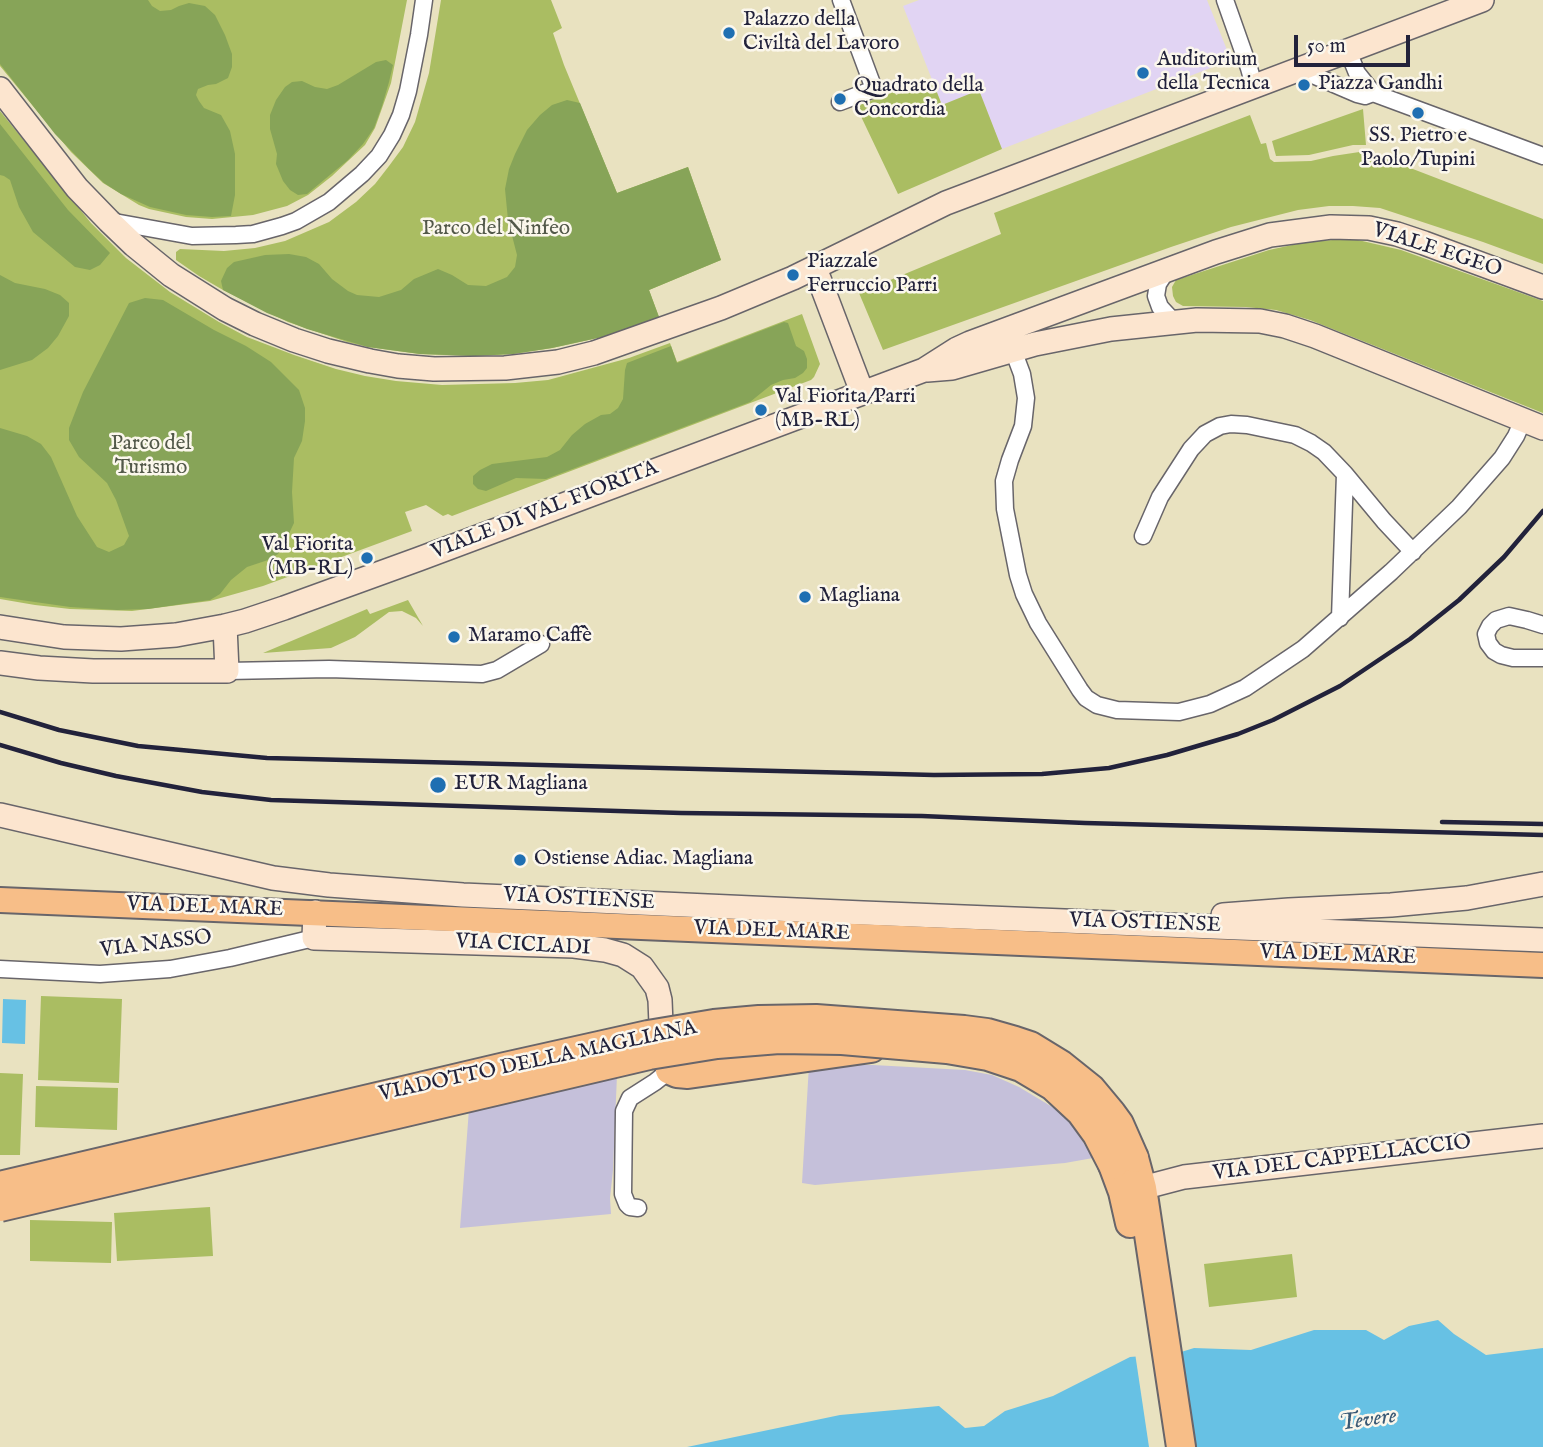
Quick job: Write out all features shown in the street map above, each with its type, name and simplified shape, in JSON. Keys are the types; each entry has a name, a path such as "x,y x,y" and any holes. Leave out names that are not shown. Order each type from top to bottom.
{"highway":[{"name":"VIADOTTO DELLA MAGLIANA","path":"0,1186 635,1037 714,1024 816,1019 987,1033 1030,1046 1061,1065 1091,1089 1119,1125 1124,1162 1123,1192 1138,1221"},
{"name":"VIADOTTO DELLA MAGLIANA","path":"0,1207 631,1060 693,1047 779,1039 842,1040 947,1049 988,1056 1021,1067 1061,1093 1124,1162 1142,1188 1138,1221"},
{"path":"670,1070 688,1074 895,1045"},
{"path":"1138,1221 1165,1447"},
{"path":"1138,1221 1181,1447"}],"main road":[{"path":"0,89 77,188 109,221 171,275 225,309 294,340 370,361 433,369 519,367 558,362 594,353 721,308 815,268 946,203 1482,0"},
{"name":"VIALE EGEO","path":"862,392 924,370 970,343 1216,252 1270,235 1319,228 1357,227 1397,234 1543,287"},
{"path":"815,268 862,392"},
{"name":"VIALE EGEO","path":"924,370 952,368 1074,335 1133,326 1174,321 1260,320 1315,335 1533,424"},
{"name":"VIALE DI VAL FIORITA","path":"0,627 64,637 121,639 176,635 225,626 406,564 862,392"},
{"path":"0,663 93,671 228,671 225,626"},
{"name":"VIA OSTIENSE","path":"0,815 305,883 490,896 1543,940"},
{"path":"1166,925 1214,916 1289,909 1391,905 1467,898 1543,884"},
{"name":"VIA DEL MARE","path":"0,900 1543,964"},
{"path":"314,938 315,912"},
{"name":"VIA CICLADI","path":"314,938 574,946 623,955 636,962 647,973 659,994 662,1057 670,1070"},
{"name":"VIA DEL CAPPELLACCIO","path":"1142,1188 1184,1177 1543,1136"}],"street":[{"path":"109,221 192,236 222,236 260,232 296,221 320,208 346,189 372,164 392,135 404,104 414,63 424,0"},
{"path":"840,102 874,89 841,0"},
{"path":"1225,0 1249,68 1248,88"},
{"path":"1348,51 1357,73 1373,93 1543,156"},
{"path":"1301,70 1357,94 1365,96 1373,93"},
{"path":"404,104 410,128"},
{"path":"1167,270 1158,284 1156,296 1160,307 1174,321"},
{"path":"1013,350 1023,374 1026,398 1023,426 1004,481 1005,509 1020,582 1033,614 1050,644 1086,698 1097,705 1117,710 1172,712 1202,707 1224,699 1253,683 1303,649 1413,552 1492,471 1515,439 1533,424"},
{"path":"1143,536 1160,497 1195,443 1220,426 1231,424 1295,435 1324,452 1413,552"},
{"path":"1340,618 1345,474"},
{"path":"1543,625 1509,616 1496,620 1486,634 1490,647 1501,655 1513,658 1543,658"},
{"path":"228,671 342,669 482,674 497,670 541,644"},
{"name":"VIA NASSO","path":"0,969 100,974 170,968 230,958 314,938"},
{"path":"638,1208 630,1207 623,1194 624,1111 630,1097 670,1070"}],"shaded area":[{"path":"919,0 1207,0 1231,60 1002,149 979,91 942,105 903,6"},
{"path":"809,1065 965,1070 992,1075 1019,1087 1059,1111 1073,1126 1093,1158 1065,1163 815,1185 802,1183"},
{"path":"617,1075 611,1214 460,1228 469,1109"}],"green space":[{"path":"0,0 407,0 391,83 375,128 365,145 308,195 287,206 253,215 212,219 186,217 139,205 103,183 71,152 0,66"},
{"path":"0,0 148,0 160,11 189,3 205,6 215,15 232,54 232,67 228,78 198,89 196,95 204,108 221,115 230,131 235,154 235,195 231,216 186,215 150,207 121,194 89,169 55,134 0,64"},
{"name":"Parco del Ninfeo","path":"441,0 551,0 562,28 553,33 617,193 688,167 721,260 649,290 659,317 602,337 552,348 474,356 420,354 347,342 288,322 223,290 176,260 176,252 180,249 224,251 285,241 329,222 375,184 403,147 415,122 429,73"},
{"path":"386,60 393,65 389,82 374,128 363,144 307,194 298,195 290,190 276,164 277,154 270,129 270,115 285,87 292,82 302,81 327,89 376,62"},
{"path":"932,80 942,105 979,90 1002,149 898,194 856,106 889,94 886,84 891,82 896,95"},
{"path":"567,100 580,103 617,193 688,167 721,260 649,290 659,317 602,337 552,348 474,356 420,354 368,347 307,329 267,313 223,290 221,281 227,268 234,262 265,255 289,254 306,257 319,264 332,279 348,291 357,295 379,297 401,290 414,279 438,269 468,285 486,286 507,277 515,267 517,255 508,220 505,189 509,169 527,130 552,105"},
{"path":"1363,109 1366,145 1353,145 1309,155 1276,156 1272,141"},
{"name":"Parco del Turismo","path":"0,111 91,223 126,258 170,292 247,337 336,369 396,381 442,385 548,380 629,358 670,343 677,362 802,314 820,364 811,380 452,516 443,516 426,505 405,512 412,531 263,586 210,601 132,611 70,609 0,599"},
{"path":"1250,115 1261,144 1266,143 1270,159 1274,162 1311,161 1366,151 1543,219 1543,264 1380,208 1329,206 1298,210 1231,227 1171,247 883,350 859,293 1001,234 994,213"},
{"path":"0,124 68,210 110,253 100,265 90,270 75,267 33,232 19,207 10,180 0,175"},
{"path":"1358,240 1401,250 1543,301 1543,413 1310,320 1276,310 1183,306 1176,302 1173,296 1172,287 1176,280 1269,250 1306,242"},
{"path":"0,275 15,283 60,295 69,303 69,316 48,348 32,360 0,370"},
{"path":"145,298 163,300 246,346 271,362 299,390 305,408 305,421 302,441 294,458 294,523 284,544 278,554 247,567 231,580 220,594 210,600 148,609 117,610 70,607 0,597 0,428 27,436 41,444 51,457 77,516 97,547 109,552 124,545 129,536 107,483 79,457 69,440 69,428 83,392 129,303"},
{"path":"784,322 788,323 796,346 804,351 807,368 795,378 771,385 750,402 546,479 516,478 486,491 473,484 473,476 492,464 547,457 560,450 585,424 618,408 623,399 627,363 671,346 677,363"},
{"path":"408,600 423,626 416,618 402,611 389,612 355,637 331,648 263,653 367,609 370,614"},
{"path":"41,996 122,999 119,1083 38,1080"},
{"path":"0,1073 23,1074 20,1155 0,1155"},
{"path":"36,1086 118,1088 117,1130 35,1127"},
{"path":"210,1207 213,1256 117,1261 114,1213"},
{"path":"30,1220 112,1222 111,1263 30,1261"},
{"path":"1292,1254 1297,1297 1209,1307 1204,1264"}],"water":[{"path":"3,999 26,1000 25,1044 2,1043"},
{"name":"Tevere","path":"1438,1320 1486,1355 1543,1348 1543,1447 687,1447 840,1415 939,1406 965,1428 984,1426 1005,1411 1053,1396 1130,1357 1178,1353 1194,1348 1251,1350 1314,1330 1366,1330 1384,1340 1409,1326"}],"pier":[{"path":"1181,1348 1196,1447 1149,1447 1135,1353"}],"railway":[{"path":"0,712 59,730 138,746 267,758 934,775 1042,774 1109,768 1167,755 1238,734 1273,720 1340,686 1410,639 1459,600 1504,557 1543,511"},
{"path":"0,745 116,776 202,792 271,800 1543,835"},
{"path":"1442,822 1543,824"}],"place":[{"name":"Palazzo della Civiltà del Lavoro","path":"729,33"},
{"name":"Auditorium della Tecnica","path":"1143,73"},
{"name":"Piazza Gandhi","path":"1304,85"},
{"name":"Quadrato della Concordia","path":"840,99"},
{"name":"SS. Pietro e Paolo/Tupini","path":"1418,113"},
{"name":"Piazzale Ferruccio Parri","path":"793,275"},
{"name":"Val Fiorita/Parri (MB-RL)","path":"761,410"},
{"name":"Val Fiorita (MB-RL)","path":"367,558"},
{"name":"Magliana","path":"805,597"},
{"name":"Maramo Caffè","path":"454,637"},
{"name":"EUR Magliana","path":"438,785"},
{"name":"Ostiense Adiac. Magliana","path":"520,860"}]}
